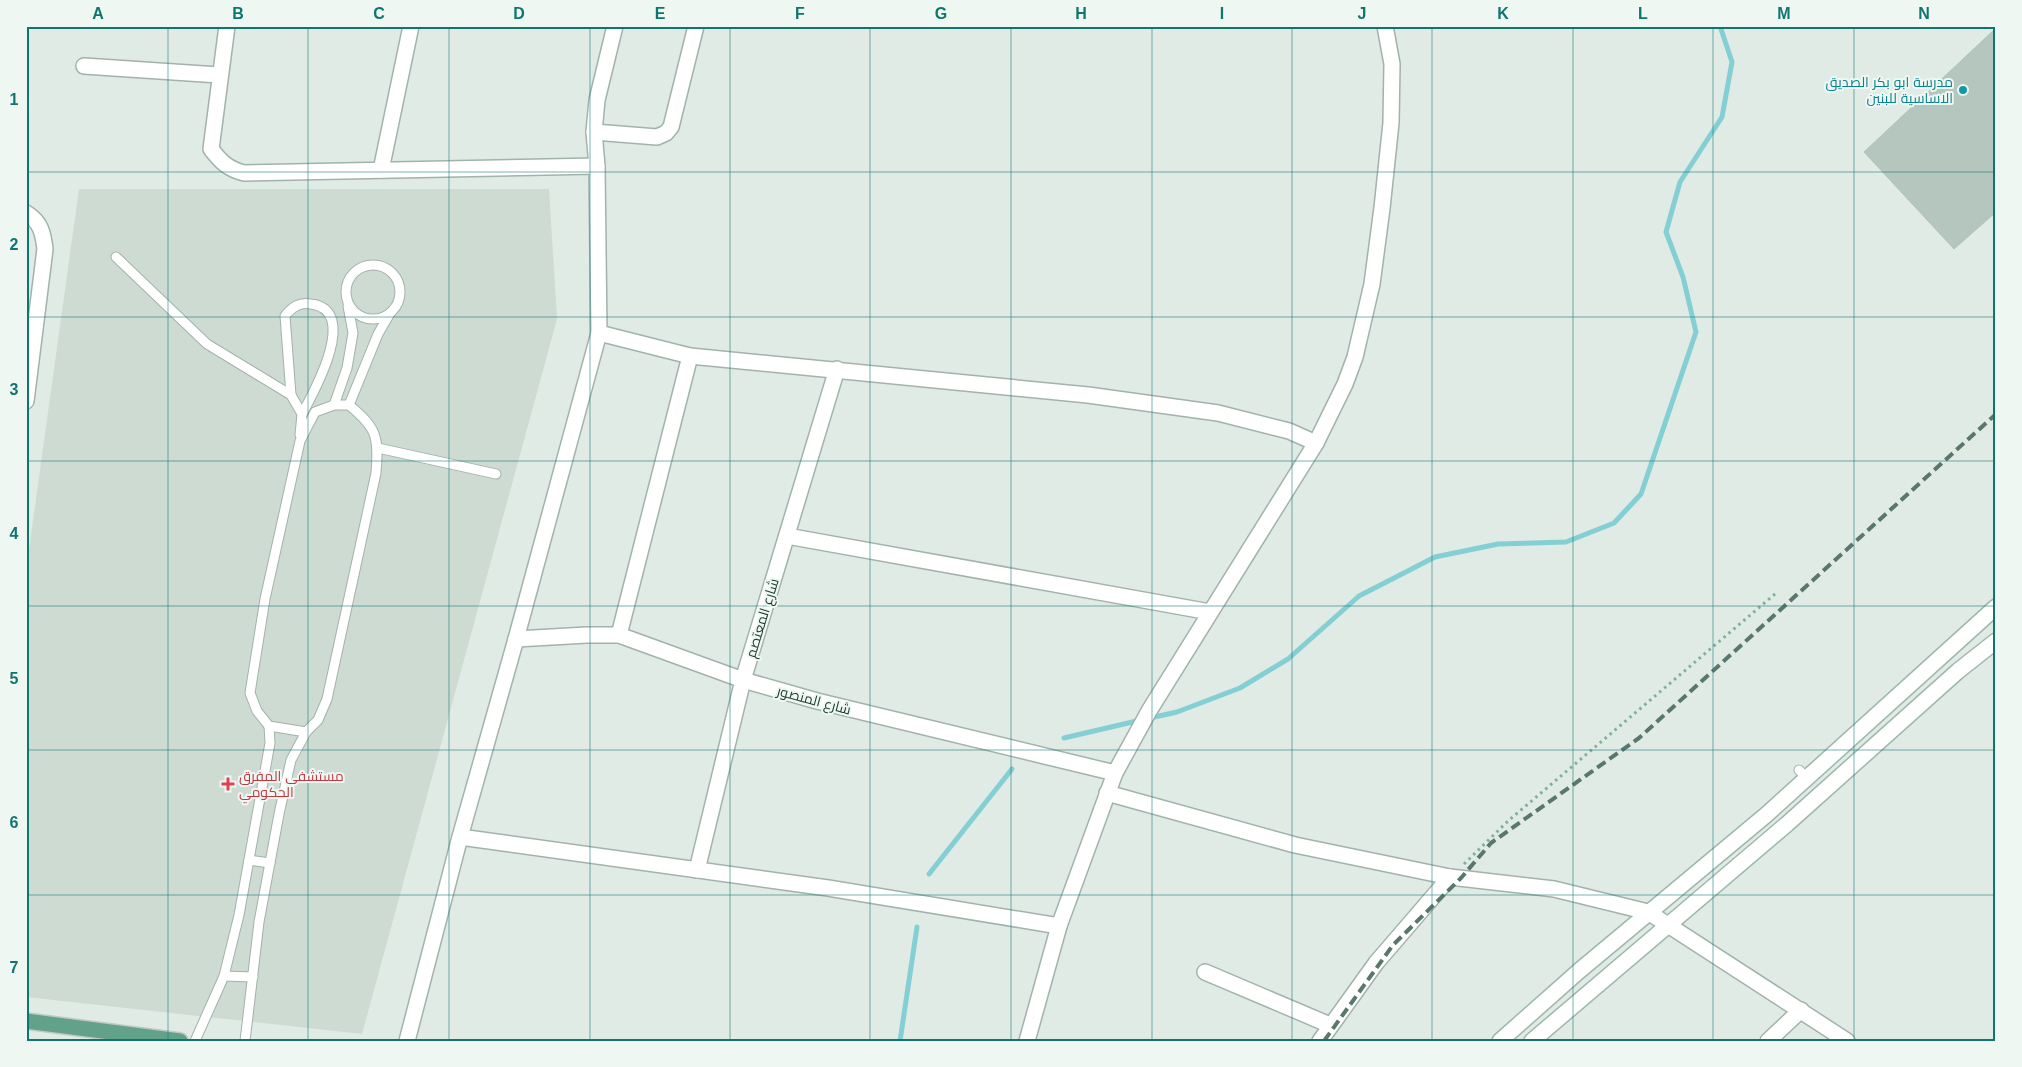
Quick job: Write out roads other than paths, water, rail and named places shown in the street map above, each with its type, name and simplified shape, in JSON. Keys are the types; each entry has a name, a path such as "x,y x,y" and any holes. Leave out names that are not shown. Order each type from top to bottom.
{"main road":[{"path":"26,1021 180,1041"}],"street":[{"path":"227,26 219,75 211,149 230,170 244,173 597,166"},
{"path":"381,170 411,26"},
{"path":"407,1041 460,837 599,333 597,166 594,132 598,100 615,26"},
{"path":"594,132 657,137 666,133 671,127 696,26"},
{"path":"1027,1041 1059,926 1115,773 1149,711 1316,443 1349,375 1372,284 1391,123 1392,64 1385,26"},
{"path":"84,66 219,75"},
{"path":"26,214 35,218 40,225 45,249 27,392"},
{"path":"599,333 690,356 1088,395 1218,413 1289,431 1316,443"},
{"path":"619,635 690,356"},
{"name":"شارع المعتصم","path":"697,870 743,680 837,369"},
{"path":"787,536 1210,612"},
{"path":"1500,1041 1648,912 1766,814 1803,774 1996,607"},
{"name":"شارع المنصور","path":"516,639 619,635 743,680 864,713 1115,773"},
{"path":"1532,1041 1831,786 1958,671 1996,642"},
{"path":"1944,653 1958,671"},
{"path":"1107,794 1286,843 1450,877 1554,889 1648,912 1847,1041"},
{"path":"460,837 884,896 1059,926"},
{"path":"1320,1041 1376,963 1450,877"},
{"path":"1205,972 1330,1025"},
{"path":"1768,1041 1801,1010"}],"lane":[{"path":"116,258 207,344 291,396 302,414"},
{"path":"334,405 346,368 353,333 345,294 346,285 350,276 363,266 380,266 389,270 400,285 400,299 378,334 349,405"},
{"path":"195,1041 224,976 249,860 270,743 269,726 257,711 250,693 265,599 300,441 302,414 320,380 331,347 333,332 331,316 324,308 313,304 301,304 291,308 285,316 291,396"},
{"path":"348,304 353,312 367,319 376,320 389,315"},
{"path":"245,1041 259,922 291,760 306,732 318,720 327,700 376,473 378,448 373,428 349,405 334,405 315,412 300,441"},
{"path":"378,448 496,474"},
{"path":"269,726 306,732"},
{"path":"249,860 270,863"},
{"path":"224,976 253,976"}],"waterway":[{"path":"1150,718 1177,712 1240,688 1288,659 1359,596 1435,557 1498,544 1566,542 1614,523 1641,494 1696,332 1683,277 1666,232 1680,182 1722,117 1732,62 1720,26"},
{"path":"1064,738 1141,720"},
{"path":"929,874 1012,769"},
{"path":"900,1041 917,927"}],"railway":[{"path":"1324,1041 1393,945 1461,878 1491,843 1639,738 1996,414"}],"place":[{"name":"مدرسة ابو بكر الصديق الاساسية للبنين","path":"1963,90"},
{"name":"مستشفى المفرق الحكومي","path":"228,784"}]}
